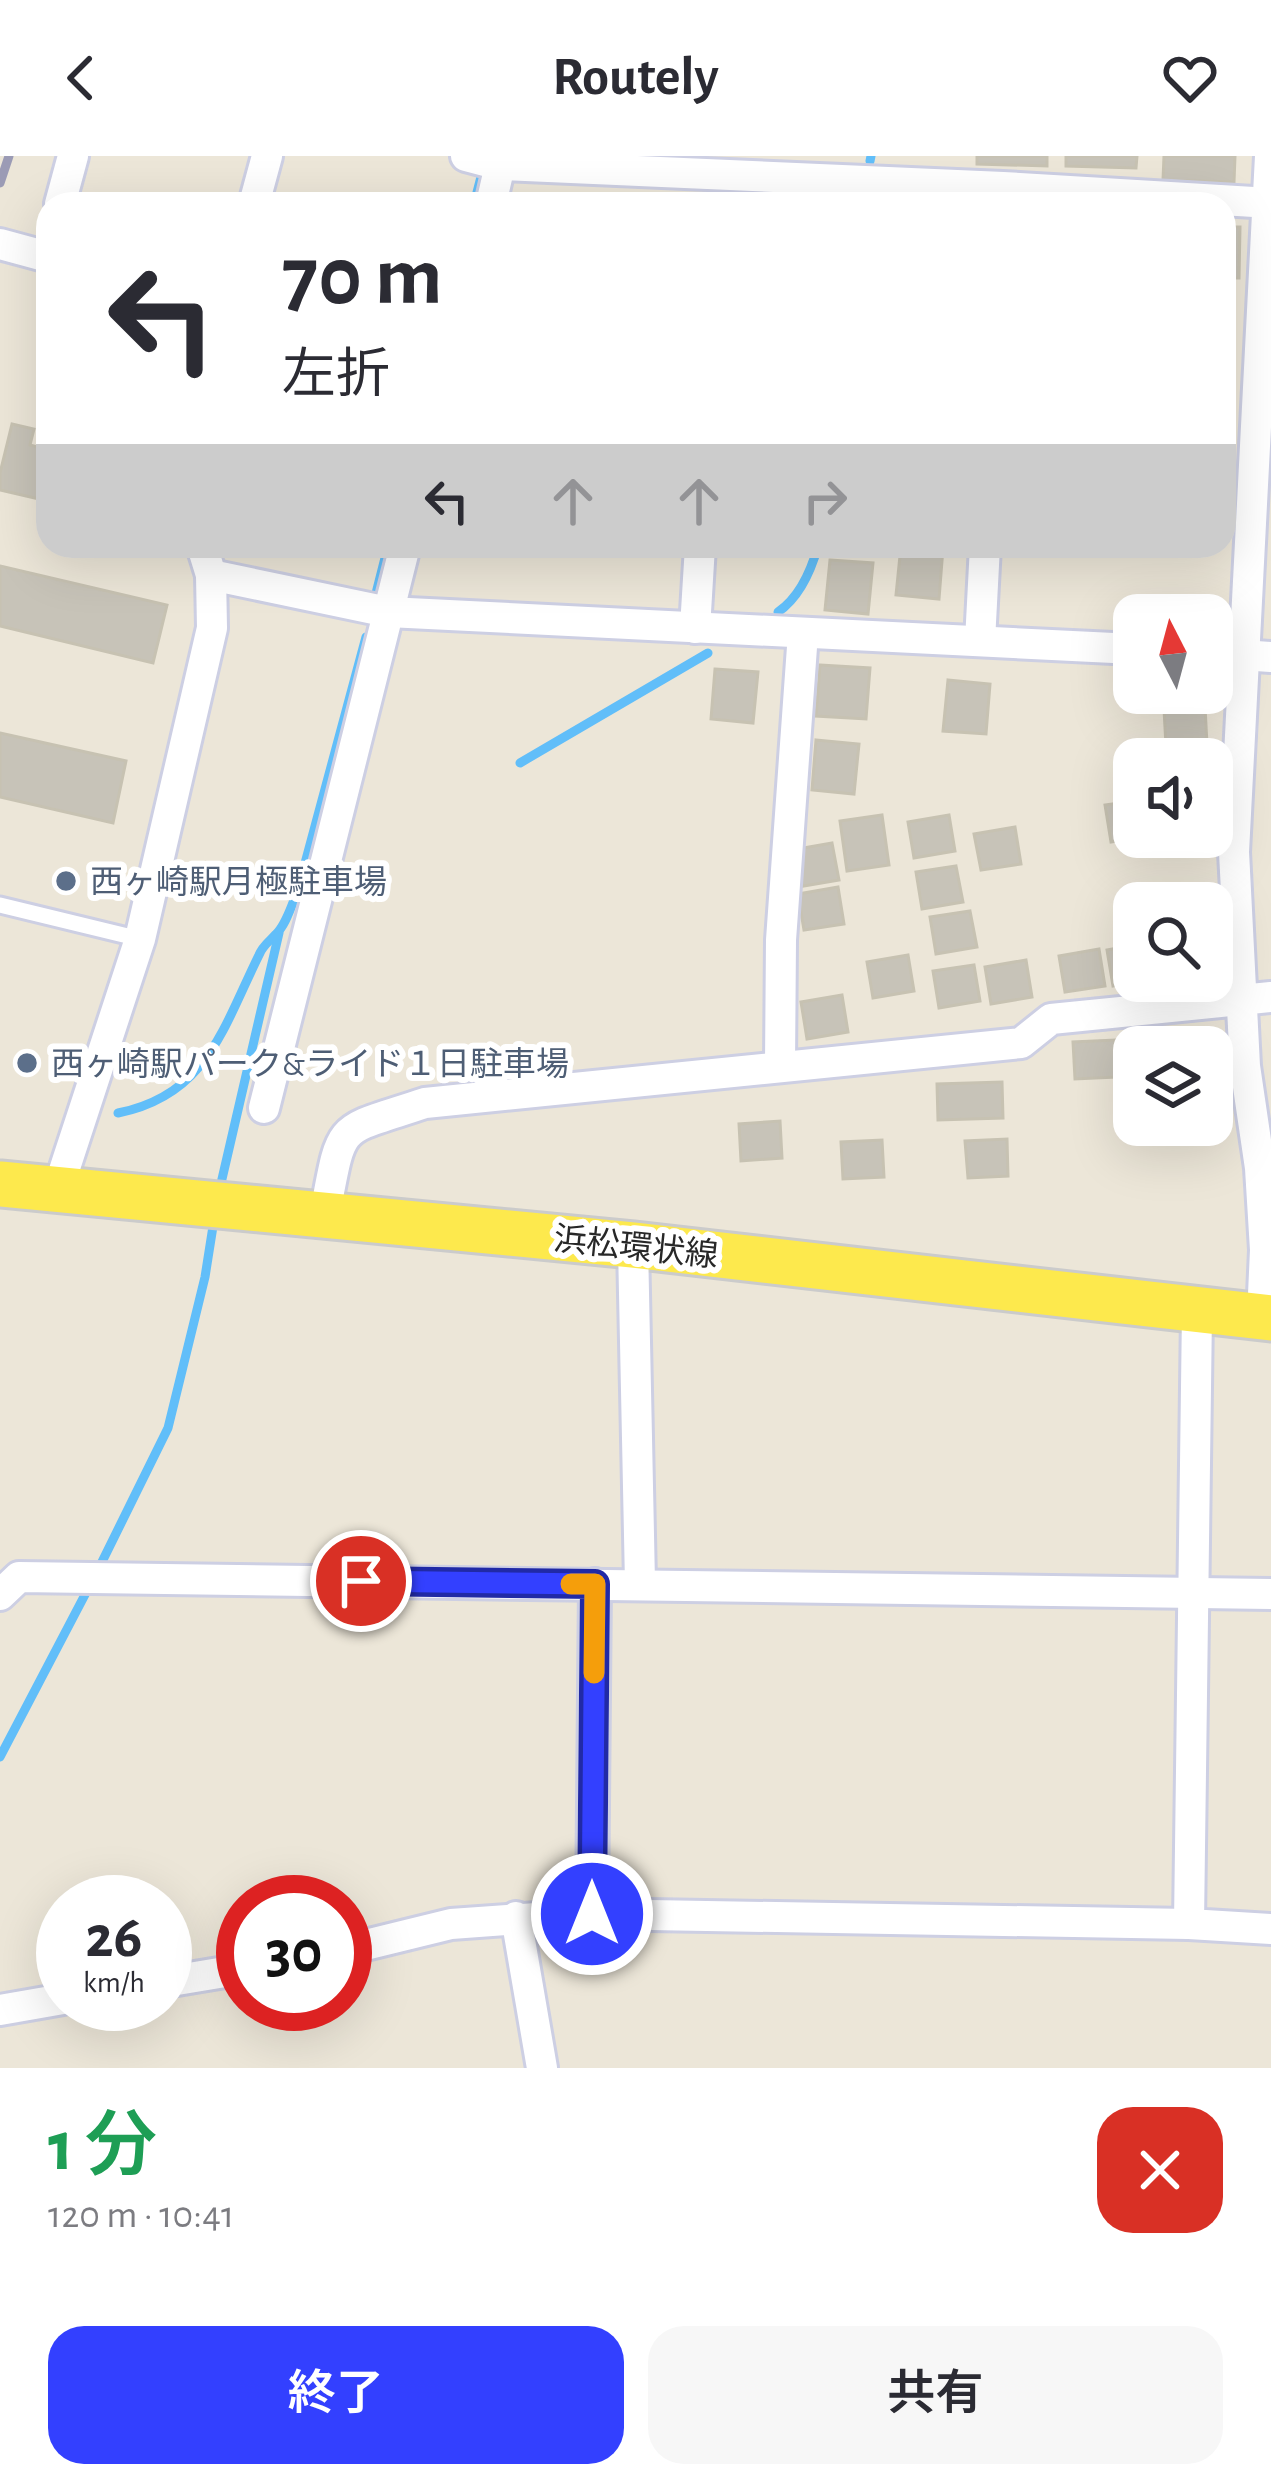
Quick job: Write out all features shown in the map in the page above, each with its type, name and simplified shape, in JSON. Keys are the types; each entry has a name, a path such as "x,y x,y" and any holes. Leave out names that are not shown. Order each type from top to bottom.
{"main road":[{"name":"浜松環状線","path":"0,1184 633,1245 1266,1318"}],"street":[{"path":"63,192 73,156"},
{"path":"257,192 267,156"},
{"path":"466,156 500,165 720,189 861,192"},
{"path":"1266,1318 1260,1168 1245,1066 1256,999 1234,852 1270,156"},
{"path":"493,192 500,165"},
{"path":"1236,202 1269,203"},
{"path":"0,244 36,250"},
{"path":"264,1108 402,558"},
{"path":"695,628 699,558"},
{"path":"980,641 984,558"},
{"path":"58,1190 140,939 212,628 206,561 388,612 1113,648"},
{"path":"780,1064 782,940 803,633"},
{"path":"325,1214 339,1139 352,1127 425,1102 1022,1043 1051,1019 1256,999"},
{"path":"633,1245 640,1583"},
{"path":"1190,1924 1197,1311"},
{"path":"0,1595 19,1577 1271,1594"},
{"path":"592,1914 595,1584"},
{"path":"372,1943 451,1924 592,1914 1271,1929"},
{"path":"515,1917 542,2068"},
{"path":"0,2010 36,2004"}],"lane":[{"path":"0,905 140,939"}],"building":[{"path":"977,156 1047,156 1047,166 977,164"},
{"path":"1066,156 1137,156 1136,168 1066,166"},
{"path":"1164,156 1235,156 1234,182 1163,180"},
{"path":"1236,227 1240,227 1236,278"},
{"path":"12,424 34,429 30,445 36,447 36,498 0,490"},
{"path":"900,558 942,558 939,599 896,595"},
{"path":"830,560 873,563 868,614 825,610"},
{"path":"0,566 167,605 153,663 0,626"},
{"path":"820,665 870,668 866,719 816,716"},
{"path":"715,669 758,672 753,723 711,719"},
{"path":"948,680 990,684 986,734 943,731"},
{"path":"1164,714 1205,714 1207,738 1166,738"},
{"path":"0,733 126,761 113,823 0,797"},
{"path":"816,740 859,744 854,794 812,790"},
{"path":"1113,804 1113,842 1111,842 1105,805"},
{"path":"882,815 889,865 847,871 840,821"},
{"path":"949,815 955,851 914,858 908,822"},
{"path":"1015,827 1021,864 981,870 974,834"},
{"path":"832,843 839,880 798,887 792,850"},
{"path":"956,866 963,902 922,909 916,872"},
{"path":"838,887 844,924 804,930 798,894"},
{"path":"970,911 977,947 936,954 930,917"},
{"path":"1099,949 1105,986 1065,992 1059,956"},
{"path":"1113,949 1113,986 1107,950"},
{"path":"908,955 914,991 873,998 867,962"},
{"path":"1026,960 1032,997 991,1004 985,967"},
{"path":"974,965 980,1001 939,1008 933,971"},
{"path":"842,995 848,1032 807,1039 801,1002"},
{"path":"1113,1040 1113,1077 1075,1079 1073,1042"},
{"path":"1002,1082 1003,1118 938,1120 937,1084"},
{"path":"780,1121 782,1158 741,1161 739,1124"},
{"path":"1007,1139 1008,1176 968,1178 965,1141"},
{"path":"882,1140 884,1177 843,1179 841,1142"}],"waterway":[{"path":"870,161 871,156"},
{"path":"477,192 481,177"},
{"path":"374,601 385,558"},
{"path":"778,612 804,583 814,558"},
{"path":"118,1113 173,1091 192,1074 222,1032 262,949 280,930 297,893 366,637"},
{"path":"520,763 708,653"},
{"path":"219,1192 279,933"},
{"path":"97,1572 168,1428 214,1220"},
{"path":"0,1757 89,1587"}],"railway":[{"path":"0,183 9,156"}],"slow traffic":[{"path":"571,1584 595,1584 594,1673"}],"place":[{"name":"西ヶ崎駅月極駐車場","path":"66,881"},
{"name":"西ヶ崎駅パーク&ライド１日駐車場","path":"27,1063"}],"route":[{"path":"361,1581 595,1584 592,1914"}]}
